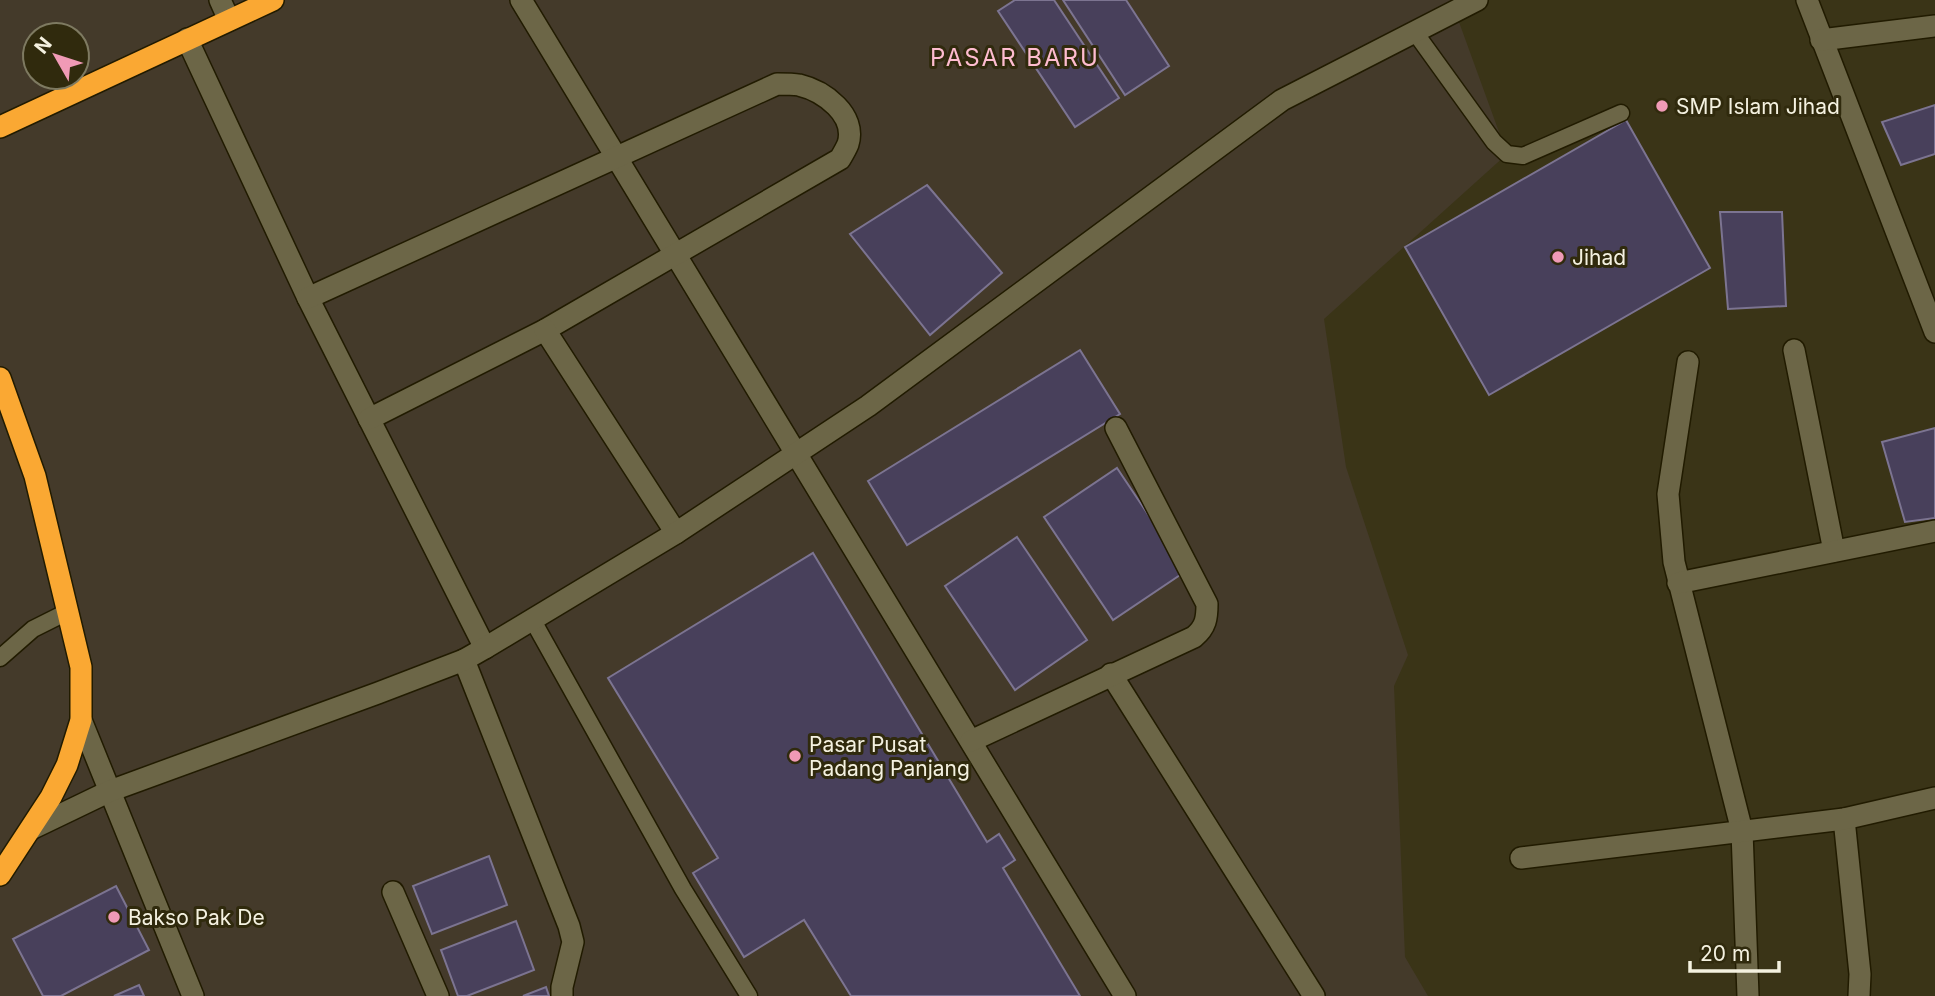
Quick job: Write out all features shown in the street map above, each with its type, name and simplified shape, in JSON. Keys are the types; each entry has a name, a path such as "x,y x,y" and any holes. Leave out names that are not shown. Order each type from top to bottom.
{"highway":[{"path":"0,127 273,0"},
{"path":"0,378 35,476 81,667 81,720 68,765 31,829 0,874"}],"street":[{"path":"220,0 229,20"},
{"path":"521,0 1125,996"},
{"path":"1807,0 1933,320"},
{"path":"31,829 110,791 378,694 464,660 485,648 676,533 868,406 1282,100 1467,2"},
{"path":"1821,40 1935,26"},
{"path":"187,39 308,298 485,648"},
{"path":"308,298 777,84 799,85 822,94 838,106 848,125 849,142 840,159 545,330 369,419"},
{"path":"545,330 676,533"},
{"path":"1794,350 1834,551"},
{"path":"1688,362 1668,494 1674,562 1742,831 1748,996"},
{"path":"971,741 1194,636 1207,621 1208,604 1116,428"},
{"path":"1678,583 1935,531"},
{"path":"464,660 569,926 573,942 562,996"},
{"path":"1111,674 1314,996"},
{"path":"81,720 193,996"},
{"path":"1521,858 1844,819 1935,798"},
{"path":"1844,819 1860,974 1859,996"},
{"path":"393,892 438,996"}],"lane":[{"path":"1414,31 1494,142 1507,154 1523,156 1620,113"},
{"path":"0,658 33,629 67,612"},
{"path":"532,619 683,889 749,996"}],"shaded area":[{"path":"0,0 1451,0 1507,154 1324,319 1346,467 1408,655 1394,686 1405,957 1428,996 0,996"}],"building":[{"path":"1015,0 1054,0 1119,98 1075,127 998,11"},
{"path":"1063,0 1126,0 1169,66 1125,95"},
{"path":"1935,105 1935,154 1901,165 1882,122"},
{"name":"Jihad","path":"1626,120 1710,268 1489,395 1405,247"},
{"path":"927,185 1002,273 930,335 850,234"},
{"path":"1720,212 1782,212 1786,306 1728,309"},
{"path":"1080,350 1120,414 907,545 868,481"},
{"path":"1935,428 1935,518 1905,522 1882,442"},
{"path":"1117,468 1186,571 1113,620 1044,517"},
{"path":"1017,537 1087,640 1015,690 945,586"},
{"name":"Pasar Pusat Padang Panjang","path":"813,553 987,842 999,834 1015,860 1003,868 1080,996 851,996 804,920 744,957 693,873 718,858 608,678"},
{"path":"489,856 507,905 432,934 413,886"},
{"path":"116,886 149,950 61,996 43,996 13,939"},
{"path":"516,921 534,970 467,996 458,996 441,950"},
{"path":"139,985 144,996 114,996"},
{"path":"546,987 549,996 523,996"}],"place":[{"name":"SMP Islam Jihad","path":"1662,106"},
{"name":"Jihad","path":"1558,257"},
{"name":"Pasar Pusat Padang Panjang","path":"795,756"},
{"name":"Bakso Pak De","path":"114,917"}],"district":[{"name":"PASAR BARU","path":"1015,57"}]}
